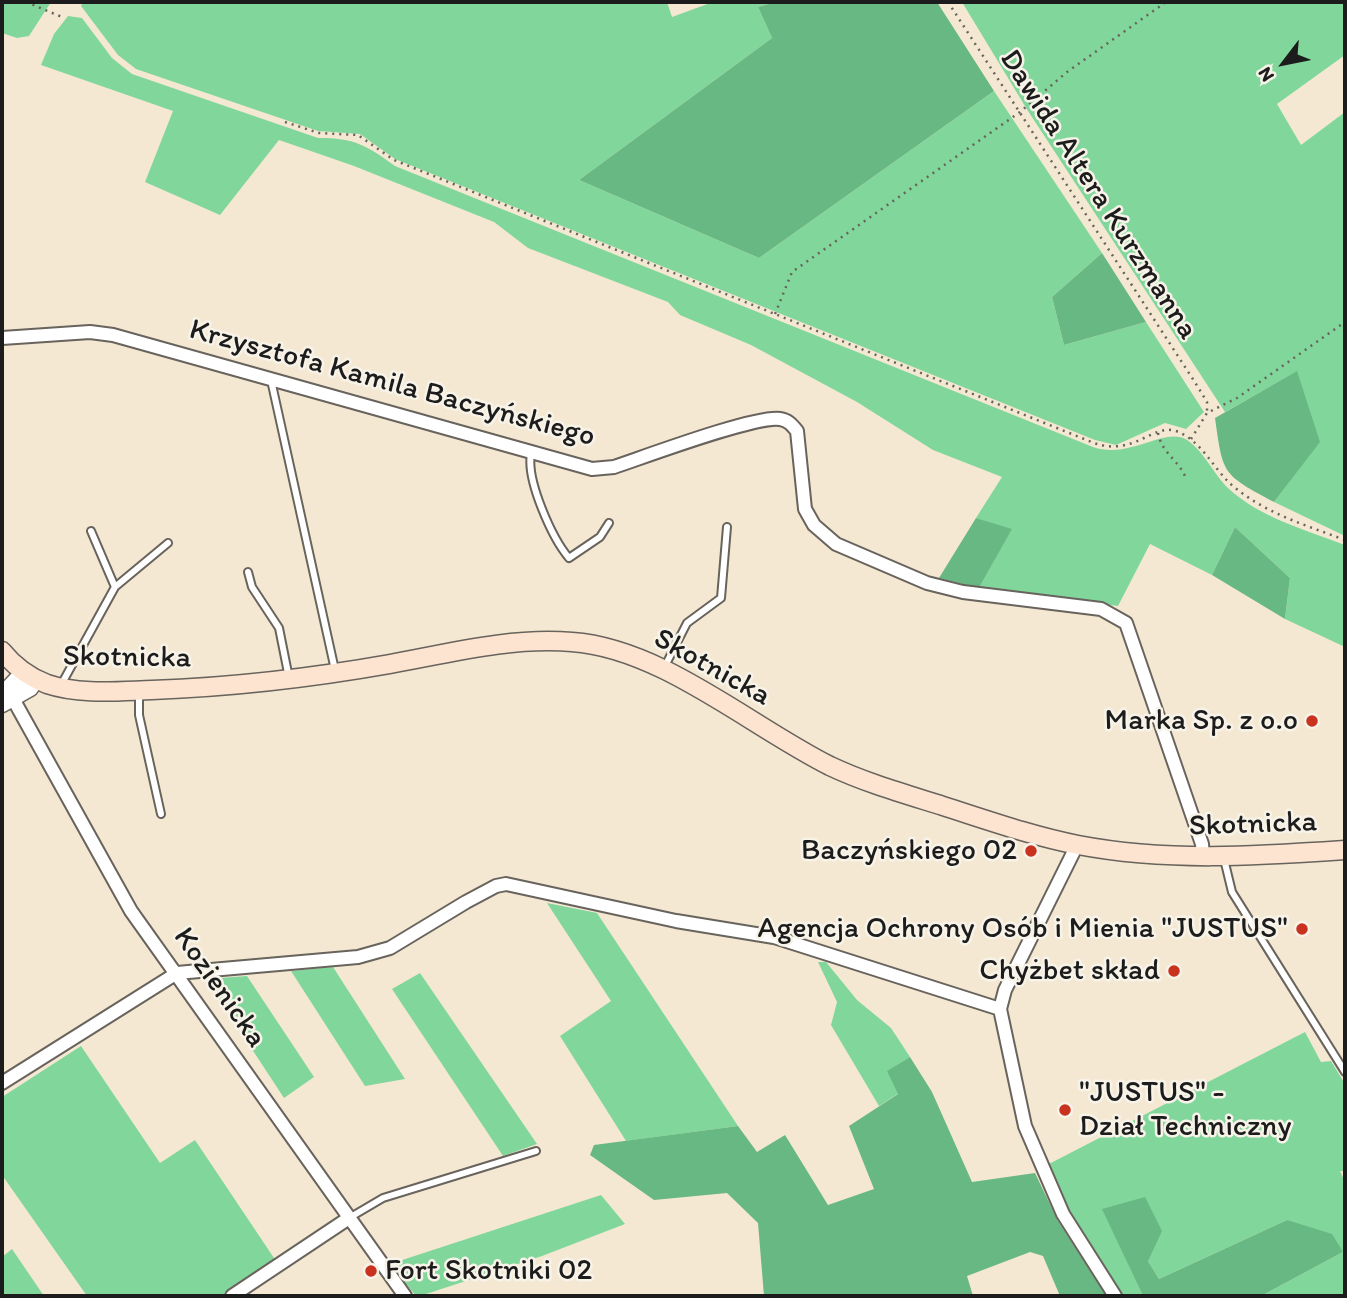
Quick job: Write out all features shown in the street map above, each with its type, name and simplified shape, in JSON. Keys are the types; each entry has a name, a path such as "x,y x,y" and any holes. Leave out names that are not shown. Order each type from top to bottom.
{"main road":[{"name":"Skotnicka","path":"2,651 30,676 60,687 88,691 290,680 542,640 601,645 629,653 663,670 834,768 1032,834 1077,845 1203,857 1345,850"}],"street":[{"name":"Krzysztofa Kamila Baczyńskiego","path":"2,338 90,332 113,335 575,467 592,469 614,467 749,424 777,418 789,421 797,431 805,509 814,525 836,544 927,583 963,592 1101,609 1120,617 1134,643 1202,844 1203,857"},
{"name":"Skotnicka","path":"6,692 30,676"},
{"name":"Kozienicka","path":"6,692 131,911 405,1296"},
{"path":"1077,845 1005,990 1000,1009 1025,1126 1063,1214 1115,1296"},
{"path":"2,1083 177,973 358,957 390,948 466,902 496,886 506,884 676,921 774,937 1000,1009"},
{"path":"232,1296 349,1218"}],"lane":[{"path":"271,380 335,672"},
{"path":"531,454 530,463 536,491 556,543 569,558 600,537 609,523"},
{"path":"663,670 687,623 720,598 727,527"},
{"path":"91,531 115,587"},
{"path":"60,687 115,587 168,543"},
{"path":"248,572 252,587 279,628 290,680"},
{"path":"139,690 139,715 161,814"},
{"path":"1223,857 1232,892 1345,1072"},
{"path":"349,1218 383,1198 536,1151"}],"path":[{"path":"26,2 62,17"},
{"name":"Dawida Altera Kurzmanna","path":"948,2 1198,387 1207,402 1207,413"},
{"path":"775,314 792,272 1020,112 1066,72 1166,2"},
{"path":"285,122 319,133 358,135 394,160 1104,447 1128,447 1158,433 1174,430 1191,439 1229,483 1264,509 1345,540"},
{"path":"1191,439 1207,413 1237,398 1345,322"},
{"path":"1158,433 1165,453 1181,466 1185,476"}],"green space":[{"path":"2,2 51,2 29,36 17,38 2,33"},
{"path":"83,2 667,2 672,17 713,2 775,2 758,7 772,38 579,180 759,258 994,91 1102,253 1052,297 1064,345 1146,322 1204,412 1186,429 1165,423 1116,445 1095,440 395,159 360,134 318,131 136,69 118,55 81,6"},
{"path":"775,2 937,2 994,91 759,258 579,180 772,38 758,7"},
{"path":"962,2 1345,2 1345,55 1277,104 1301,145 1345,112 1345,536 1274,502 1319,442 1296,372 1225,412 1028,111"},
{"path":"68,16 82,18 112,58 132,74 318,138 342,139 360,144 395,166 1093,447 1120,449 1168,437 1187,440 1199,450 1229,489 1255,508 1345,545 1345,647 1285,619 1290,578 1235,527 1212,575 1150,544 1118,606 979,588 1011,530 976,518 1002,477 933,450 857,402 751,345 680,315 668,302 528,248 494,222 354,166 279,140 220,215 145,182 173,111 41,65 54,34"},
{"path":"1102,253 1146,322 1064,345 1052,297"},
{"path":"1297,371 1320,442 1274,502 1244,485 1228,471 1220,451 1215,418"},
{"path":"976,518 1012,529 979,588 939,578"},
{"path":"1235,527 1290,578 1285,619 1212,575"},
{"path":"547,903 597,913 738,1126 626,1141 560,1036 611,1001"},
{"path":"818,962 826,962 857,1000 891,1028 910,1057 888,1071 899,1093 879,1106 831,1025 837,1002"},
{"path":"333,967 405,1079 365,1086 291,971"},
{"path":"420,973 537,1144 503,1156 392,989"},
{"path":"247,976 314,1077 284,1098 206,979"},
{"path":"1305,1032 1321,1062 1331,1061 1345,1084 1345,1171 1340,1171 1345,1182 1345,1296 1261,1296 1343,1252 1287,1220 1159,1279 1148,1261 1103,1209 1143,1296 1122,1296 1080,1233 1045,1166"},
{"path":"81,1046 160,1163 195,1140 276,1261 221,1296 87,1296 2,1175 2,1097"},
{"path":"910,1057 932,1092 972,1182 1035,1173 1058,1221 1106,1296 1060,1296 1043,1256 1030,1252 967,1276 973,1296 764,1296 758,1223 727,1193 654,1200 590,1155 594,1145 738,1126 757,1152 785,1135 828,1205 874,1189 849,1126 898,1094 887,1071"},
{"path":"601,1195 625,1224 542,1256 420,1296 416,1296 390,1264"},
{"path":"1145,1197 1162,1231 1148,1261 1159,1279 1287,1220 1332,1234 1343,1252 1261,1296 1143,1296 1102,1209"},
{"path":"12,1249 44,1296 2,1296 2,1257"}],"place":[{"name":"Marka Sp. z o.o","path":"1312,721"},
{"name":"Baczyńskiego 02","path":"1031,851"},
{"name":"Agencja Ochrony Osób i Mienia \"JUSTUS\"","path":"1302,929"},
{"name":"Chyżbet skład","path":"1174,971"},
{"name":"\"JUSTUS\" - Dział Techniczny","path":"1065,1110"},
{"name":"Fort Skotniki 02","path":"371,1271"}]}
